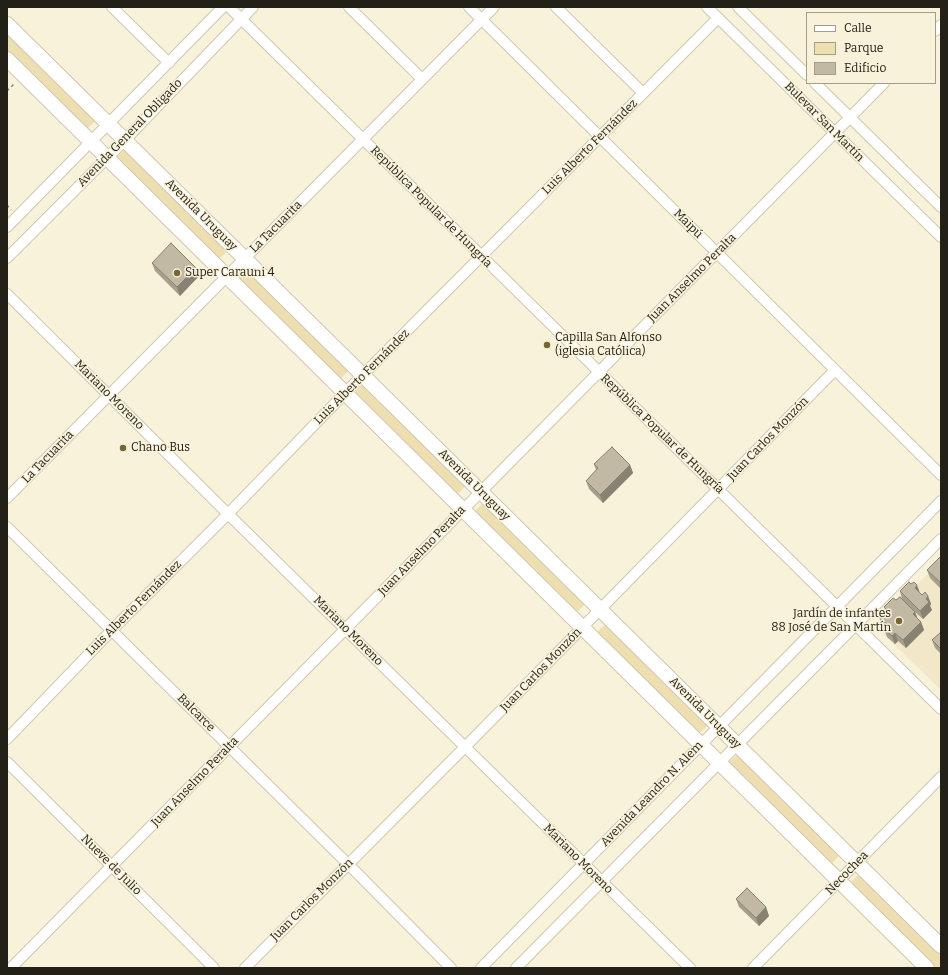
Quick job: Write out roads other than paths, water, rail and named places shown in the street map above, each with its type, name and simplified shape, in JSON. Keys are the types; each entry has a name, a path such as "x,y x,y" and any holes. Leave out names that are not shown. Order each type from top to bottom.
{"street":[{"path":"112,7 169,63"},
{"name":"Avenida General Obligado","path":"7,227 223,7"},
{"name":"República Popular de Hungría","path":"229,7 941,709"},
{"name":"Avenida General Obligado","path":"7,258 125,140 253,7"},
{"path":"349,7 422,79"},
{"name":"Maipú","path":"470,7 941,475"},
{"name":"La Tacuarita","path":"7,498 494,7"},
{"path":"556,7 643,93"},
{"name":"Bulevar San Martín","path":"708,7 941,237"},
{"name":"Bulevar San Martín","path":"738,7 806,74"},
{"name":"Luis Alberto Fernández","path":"7,739 345,393 718,18"},
{"name":"Avenida Uruguay","path":"7,24 941,946"},
{"name":"Avenida Uruguay","path":"7,59 927,968"},
{"name":"Bulevar San Martín","path":"816,84 941,207"},
{"name":"Juan Anselmo Peralta","path":"11,968 883,84"},
{"name":"Mariano Moreno","path":"7,294 465,748 690,968"},
{"name":"Juan Carlos Monzón","path":"245,968 465,748 835,370"},
{"name":"Avenida Leandro N. Alem","path":"481,968 941,501"},
{"name":"Balcarce","path":"7,527 348,864 451,968"},
{"path":"516,968 941,539"},
{"name":"Nueve de Julio","path":"7,762 214,968"},
{"name":"Necochea","path":"753,968 941,777"}],"place":[{"name":"Super Carauni 4","path":"177,273"},
{"name":"Capilla San Alfonso (iglesia Católica)","path":"547,345"},
{"name":"Chano Bus","path":"123,448"},
{"name":"Jardín de infantes 88 José de San Martín","path":"899,621"}]}
